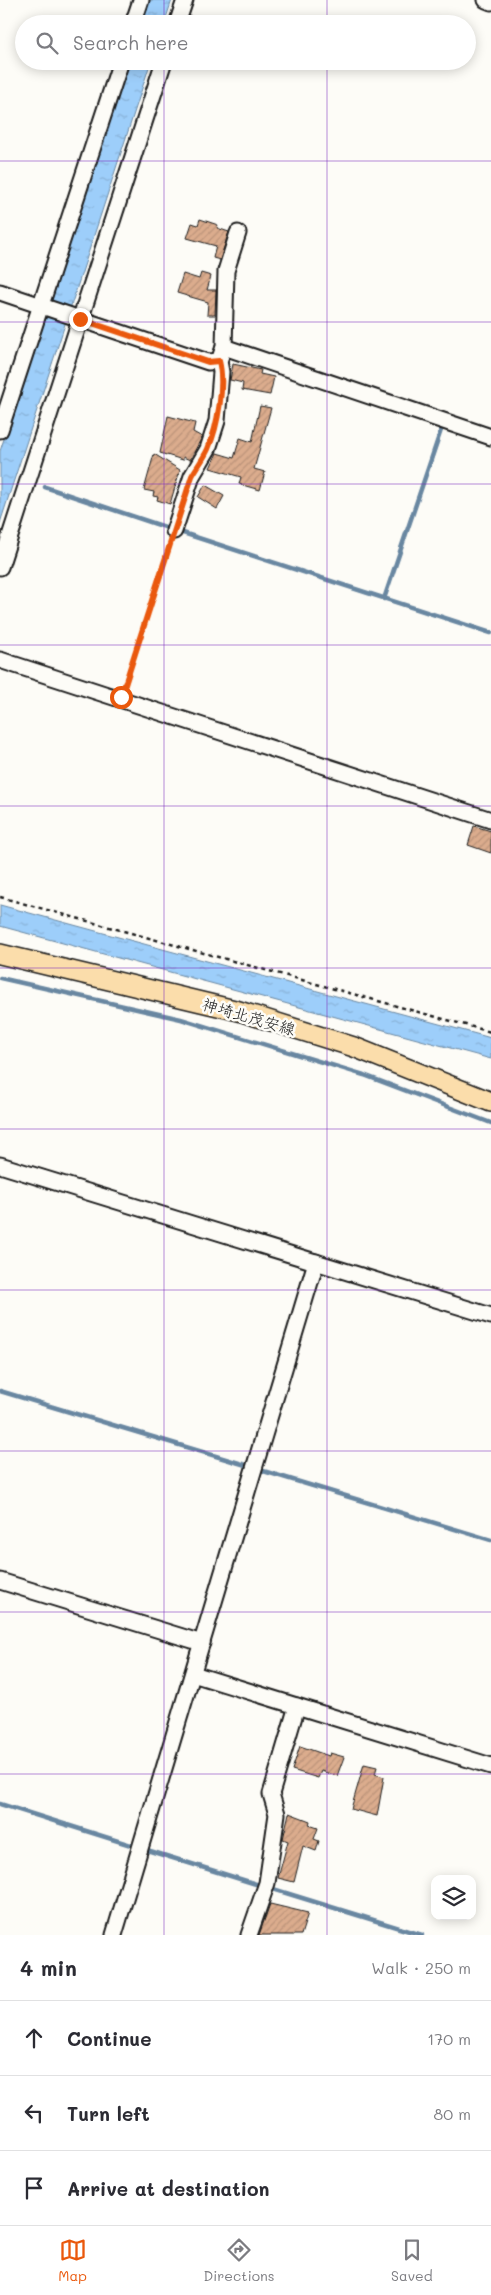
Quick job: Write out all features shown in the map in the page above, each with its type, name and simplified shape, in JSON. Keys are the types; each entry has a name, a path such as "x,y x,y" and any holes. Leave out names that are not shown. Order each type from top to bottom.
{"main road":[{"name":"神埼北茂安線","path":"0,954 239,1011 354,1047 491,1102"}],"street":[{"path":"136,15 141,0"},
{"path":"180,15 184,0"},
{"path":"486,0 491,2"},
{"path":"0,430 43,306 118,70"},
{"path":"0,567 76,317 161,70"},
{"path":"174,532 192,476 208,449 217,421 226,271 238,233"},
{"path":"0,292 208,362 221,354 491,437"},
{"path":"0,660 491,820"},
{"path":"0,1165 491,1316"},
{"path":"114,1935 316,1262"},
{"path":"0,1581 202,1643"},
{"path":"193,1674 491,1766"},
{"path":"249,1935 267,1883 277,1814 271,1794 297,1706"}],"path":[{"path":"124,688 174,532"},
{"path":"0,896 491,1032"}],"water":[{"path":"148,0 172,0 167,15 144,15"},
{"path":"125,70 148,70 0,523 0,451"},
{"path":"0,905 491,1038 491,1059 0,926"}],"building":[{"path":"200,219 218,225 217,228 229,232 220,260 213,258 216,246 187,238 192,223 198,225"},
{"path":"201,273 211,276 207,290 216,290 215,315 207,315 208,302 177,293 183,274 199,279"},
{"path":"233,364 261,370 260,374 274,377 270,395 242,390 243,383 230,380"},
{"path":"260,406 271,408 254,469 265,472 260,490 239,484 241,477 210,468 217,453 234,458 240,438 252,442"},
{"path":"168,416 195,423 193,432 202,437 190,460 183,457 183,460 160,453"},
{"path":"154,454 180,470 170,504 157,500 158,497 153,496 154,492 144,490"},
{"path":"205,485 224,496 217,509 198,497"},
{"path":"474,826 491,831 491,853 468,845"},
{"path":"300,1746 329,1756 330,1753 344,1757 337,1776 321,1771 318,1778 292,1770"},
{"path":"364,1764 377,1767 375,1774 384,1777 377,1816 351,1809"},
{"path":"289,1813 310,1821 309,1825 318,1828 314,1839 319,1841 316,1851 303,1846 294,1882 278,1878 288,1841 283,1839"},
{"path":"270,1904 308,1913 301,1935 259,1935"}],"waterway":[{"path":"384,599 441,430"},
{"path":"45,487 168,528"},
{"path":"180,532 491,633"},
{"path":"0,978 181,1019 364,1075 491,1123"},
{"path":"0,1391 249,1466"},
{"path":"260,1470 491,1540"},
{"path":"0,1804 134,1846"},
{"path":"147,1850 256,1884"},
{"path":"273,1889 422,1935"}],"route":[{"path":"80,319 208,362 219,361 221,372 217,421 208,449 192,476 121,697"}]}
